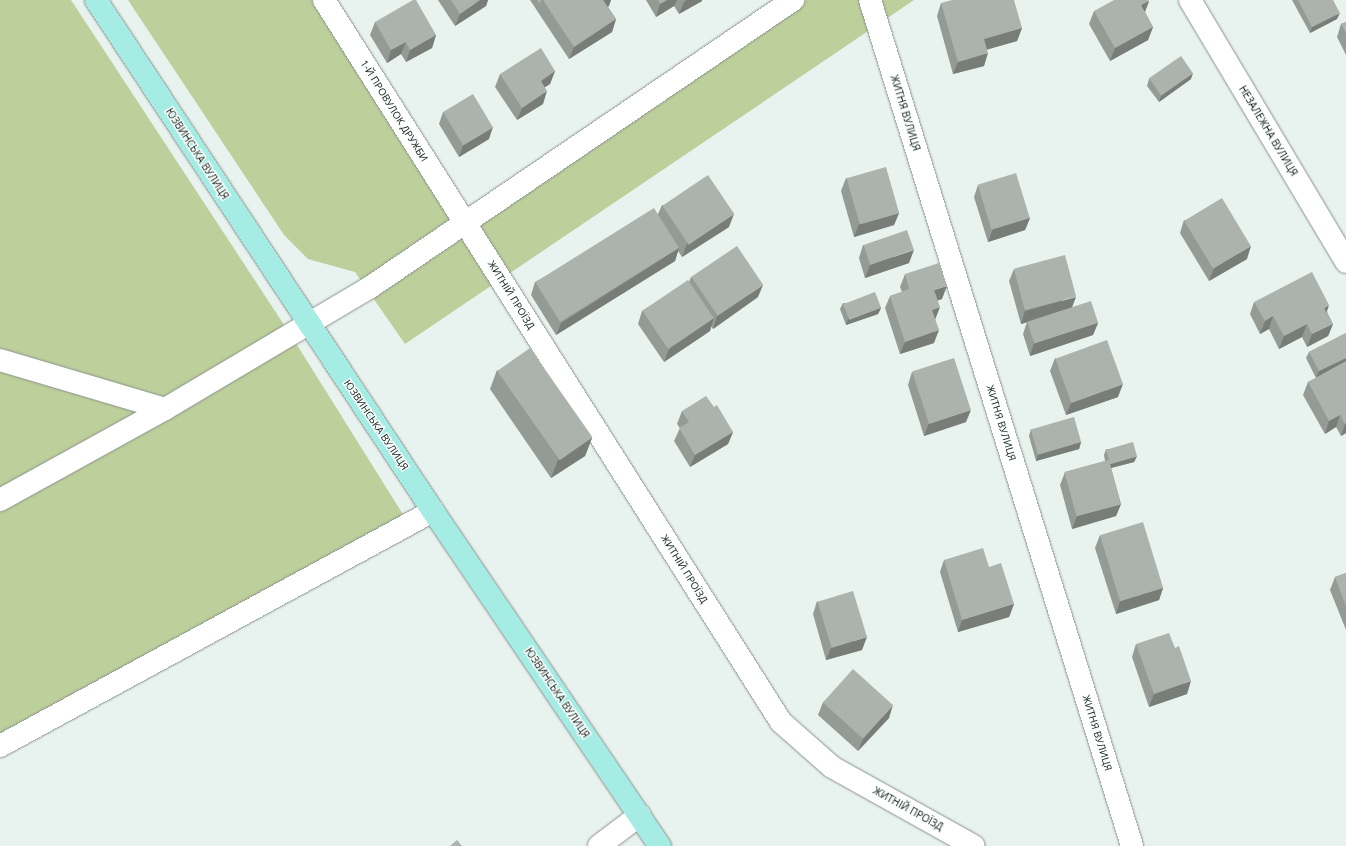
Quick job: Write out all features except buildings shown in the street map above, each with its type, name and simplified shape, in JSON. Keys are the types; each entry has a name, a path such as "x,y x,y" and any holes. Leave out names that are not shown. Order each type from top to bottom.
{"main road":[{"name":"ЮЗВИНСЬКА ВУЛИЦЯ","path":"96,0 433,511 660,846"}],"street":[{"name":"1-Й ПРОВУЛОК ДРУЖБИ","path":"324,0 464,221"},
{"path":"0,500 165,409 310,325 793,0"},
{"name":"ЖИТНЯ ВУЛИЦЯ","path":"870,0 1132,846"},
{"name":"НЕЗАЛЕЖНА ВУЛИЦЯ","path":"1190,0 1346,262"},
{"name":"ЖИТНІЙ ПРОЇЗД","path":"464,221 781,722 832,767 974,846"},
{"path":"0,360 165,409"},
{"path":"0,746 433,511"},
{"path":"599,846 640,815"}],"green space":[{"path":"0,0 71,0 292,337 409,524 0,746"},
{"path":"128,0 324,0 464,221 793,0 914,0 405,344 355,272 308,259 284,235"}]}
